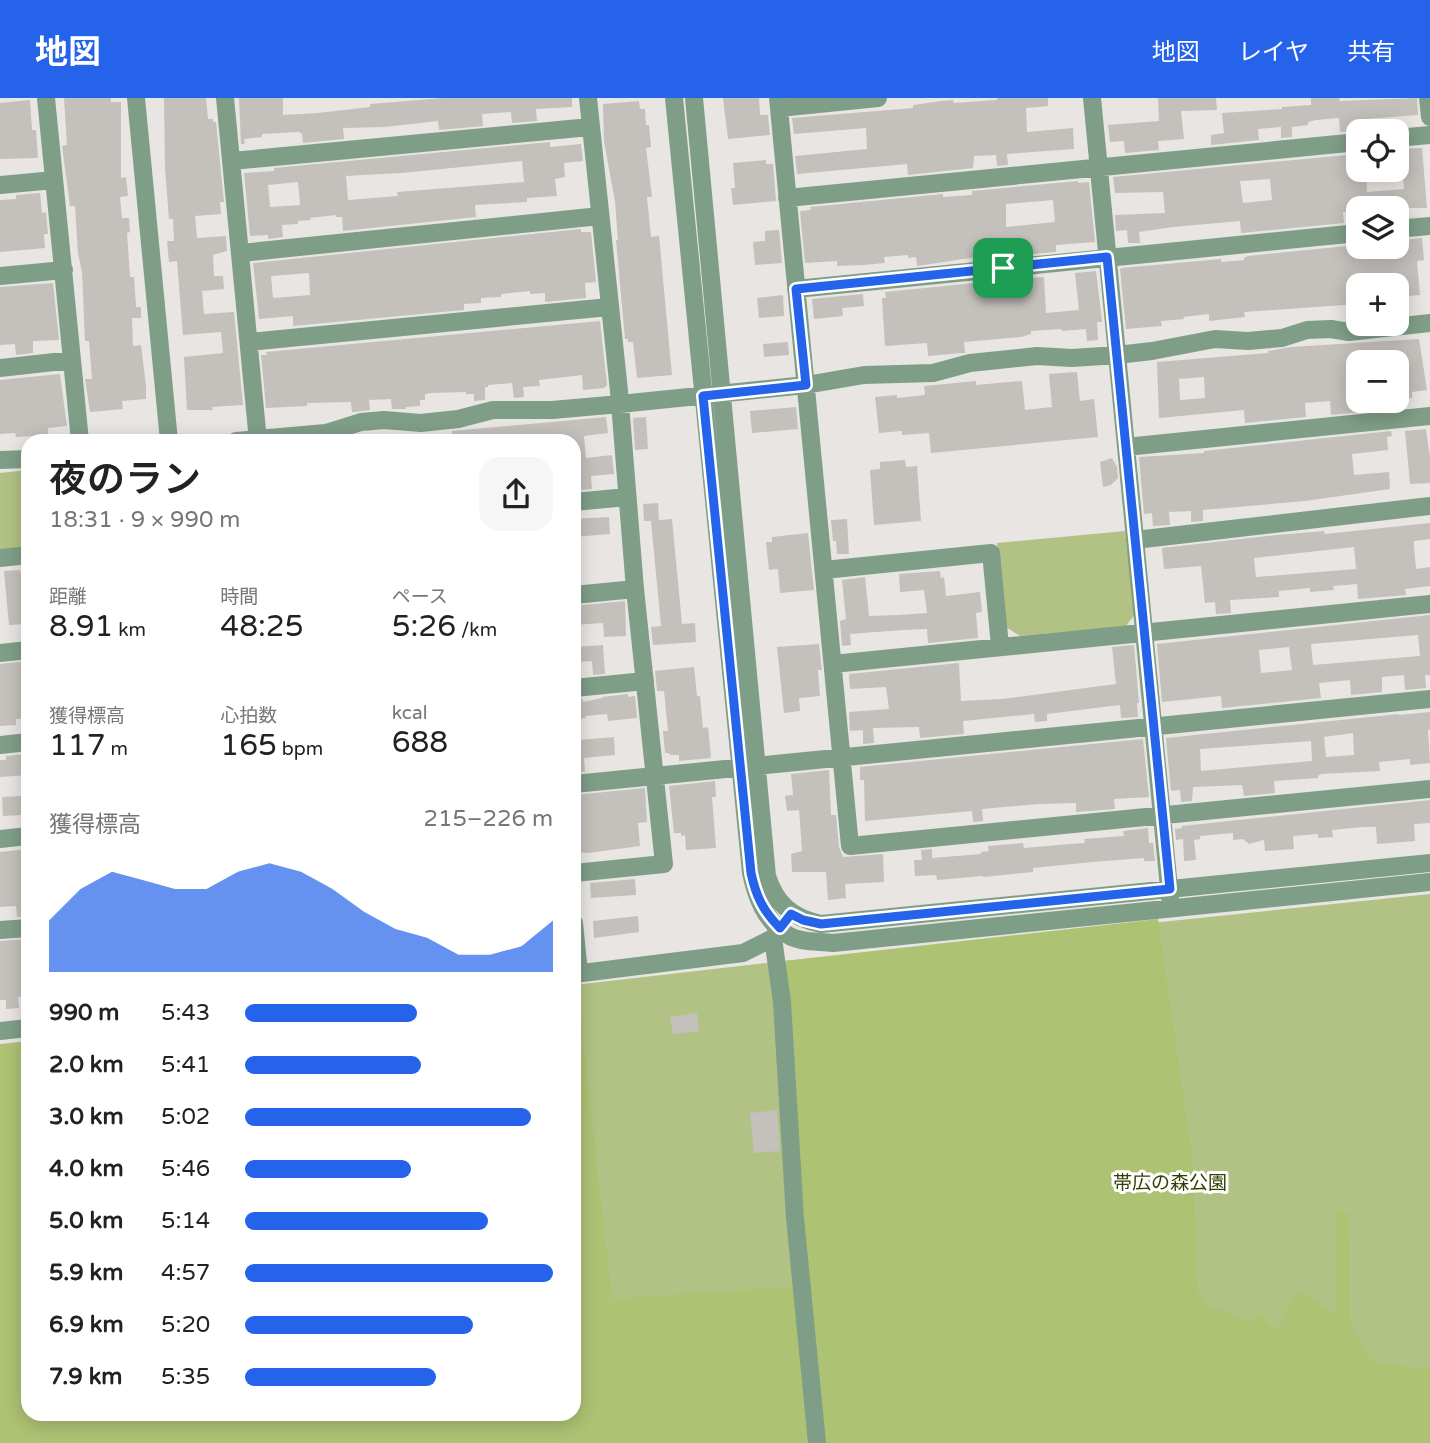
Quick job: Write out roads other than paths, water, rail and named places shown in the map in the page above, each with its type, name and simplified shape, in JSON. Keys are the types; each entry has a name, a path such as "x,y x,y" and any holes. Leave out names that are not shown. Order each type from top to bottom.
{"street":[{"path":"46,98 79,434"},
{"path":"136,98 168,434"},
{"path":"225,98 257,434"},
{"path":"581,872 664,864 588,98"},
{"path":"674,98 751,873 756,896 766,914 788,936 833,943 1430,882"},
{"path":"694,98 767,876 781,927 782,1002 796,1218 817,1443"},
{"path":"878,98 778,103 850,846 1430,789"},
{"path":"1091,98 1172,909"},
{"path":"1428,98 1430,117"},
{"path":"232,162 590,127"},
{"path":"1409,137 1430,135"},
{"path":"787,198 1346,143"},
{"path":"0,185 54,180"},
{"path":"241,253 600,216"},
{"path":"1409,228 1430,226"},
{"path":"796,289 1346,234"},
{"path":"0,276 64,270"},
{"path":"249,342 609,307"},
{"path":"316,434 361,422 384,420 421,423 458,419 493,410 552,410 703,396 806,385 864,375 933,373 970,363 1037,356 1072,358 1117,355 1216,339 1248,341 1282,338 1307,330 1331,329 1349,332 1430,323 1430,331"},
{"path":"0,368 72,360"},
{"path":"1126,447 1430,416"},
{"path":"0,460 21,459"},
{"path":"581,501 628,497"},
{"path":"1135,540 1430,506"},
{"path":"824,570 991,553 1000,646"},
{"path":"0,558 21,556"},
{"path":"581,594 635,589"},
{"path":"833,664 1430,604"},
{"path":"0,653 21,651"},
{"path":"581,687 645,681"},
{"path":"581,782 1430,699"},
{"path":"0,745 21,743"},
{"path":"0,839 21,837"},
{"path":"581,973 743,953 781,927 803,920 821,924 1430,863"},
{"path":"0,930 21,928"},
{"path":"0,1031 21,1029"}],"park label":[{"name":"帯広の森公園","path":"1170,1182"}]}
